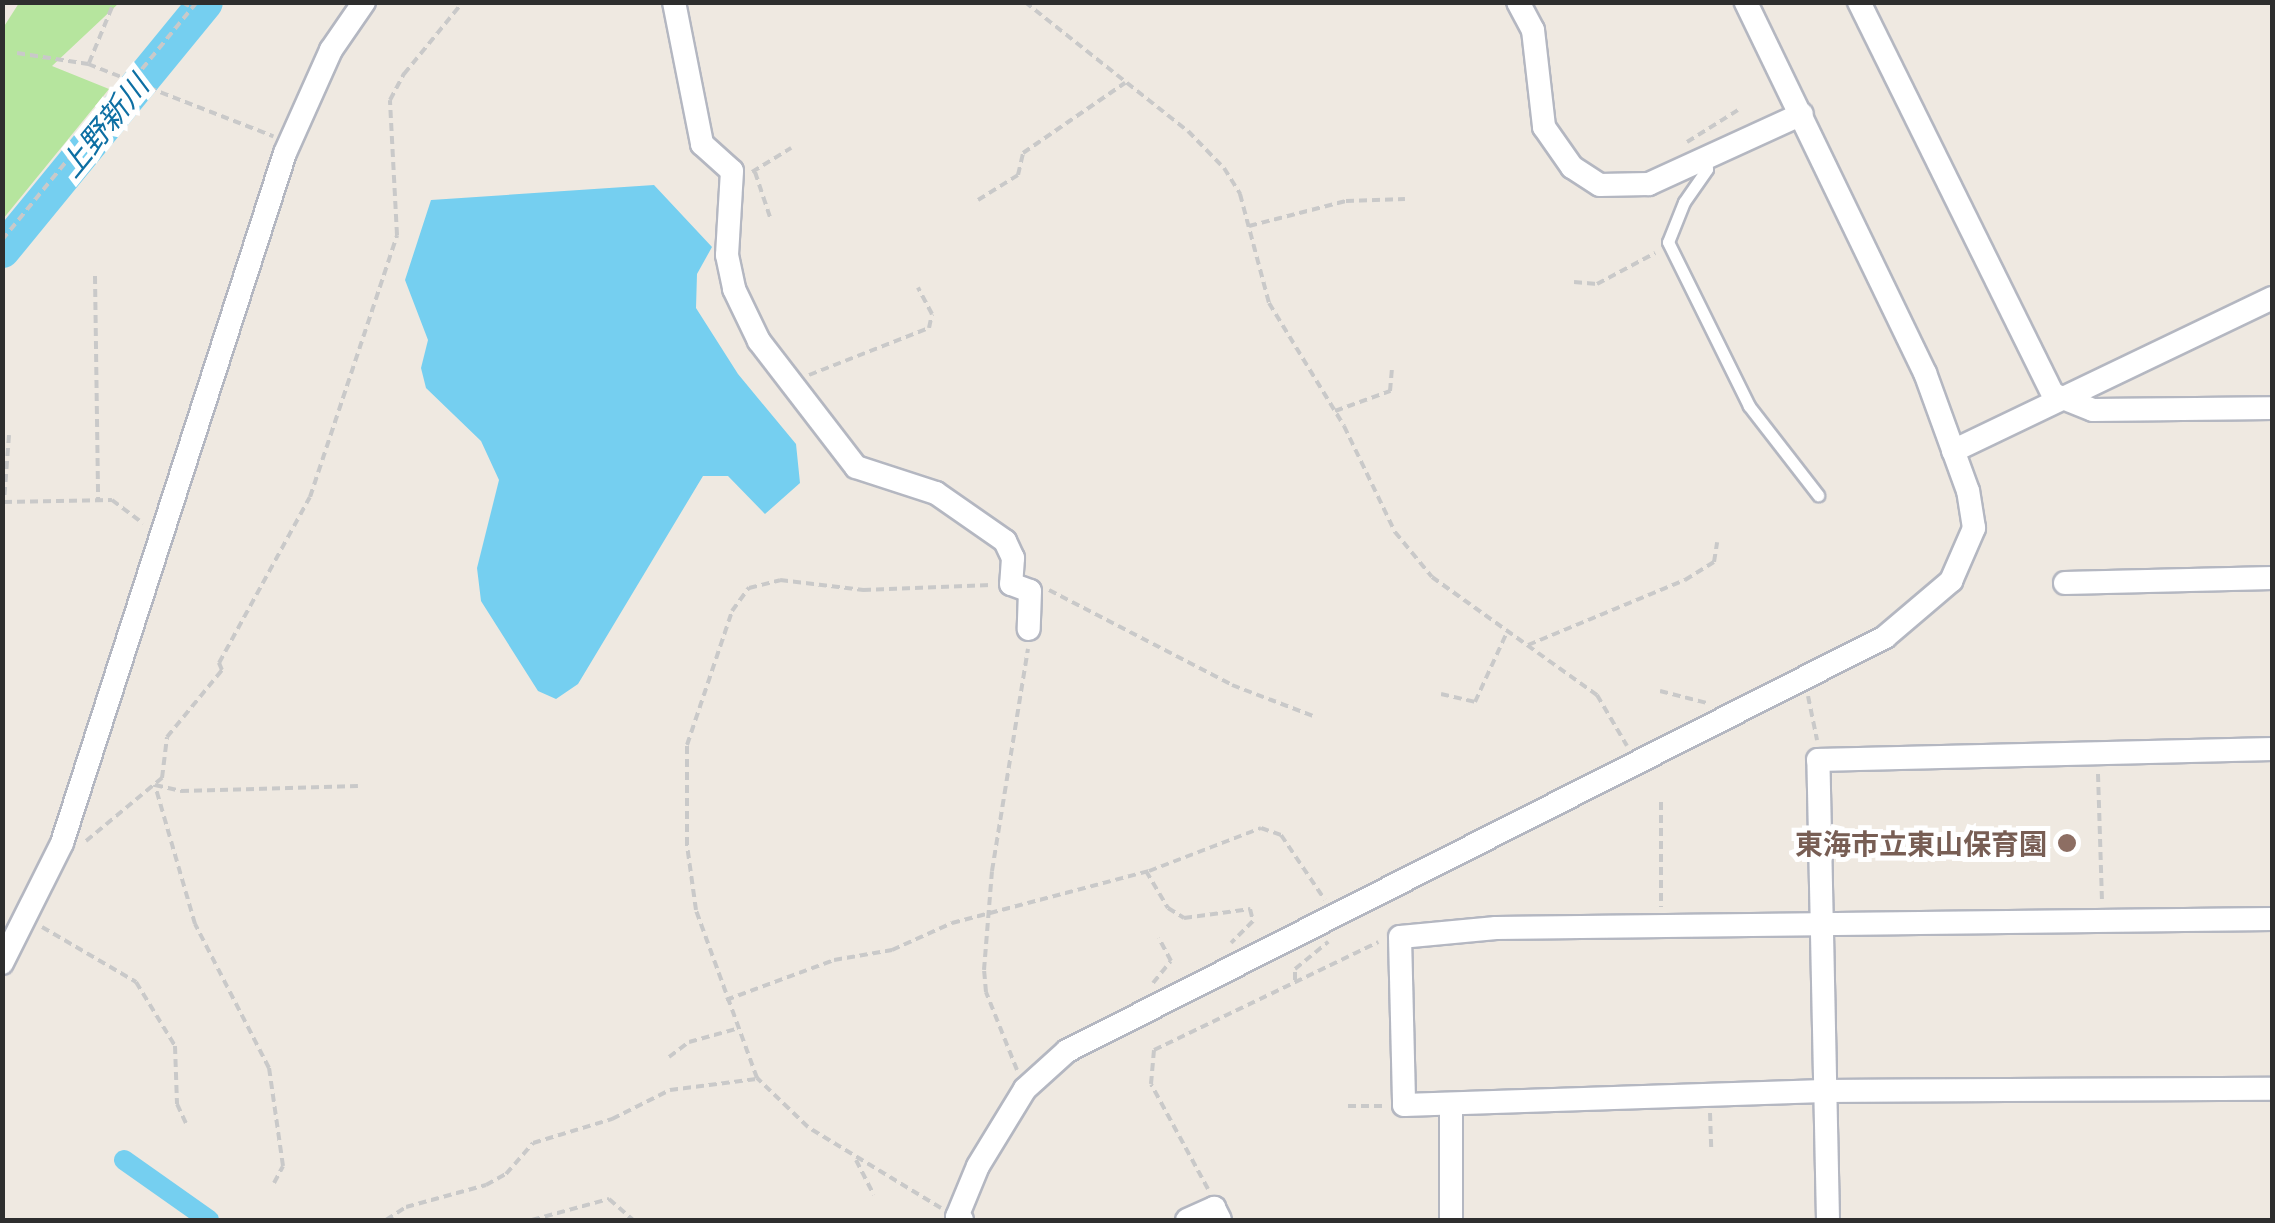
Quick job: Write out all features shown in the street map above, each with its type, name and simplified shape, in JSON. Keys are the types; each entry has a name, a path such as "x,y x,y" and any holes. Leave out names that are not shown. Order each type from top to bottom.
{"street":[{"path":"2,963 56,856 158,533 290,141 331,50 364,2"},
{"path":"674,2 702,144 743,171 727,255 734,289 759,341 856,466 936,492 1004,540 1013,558 1029,629"},
{"path":"1518,2 1533,30 1544,127 1572,167 1600,185 1627,189 1802,114"},
{"path":"960,1219 978,1166 1025,1089 1067,1051 1885,637 1950,581 1974,528 1954,451 1925,373 1746,2"},
{"path":"1859,2 2053,394 2092,410 2272,408"},
{"path":"1954,451 2272,298"},
{"path":"2065,583 2272,578"},
{"path":"1828,1220 1818,760 2272,749"},
{"path":"2272,920 1661,930 1496,928 1400,936 1404,1105 1824,1091 2272,1089"},
{"path":"1450,1105 1451,1220"},
{"path":"1187,1220 1217,1214"}],"lane":[{"path":"1706,158 1708,169 1684,202 1668,242 1750,406 1818,495"}],"path":[{"path":"88,64 114,2"},
{"path":"2,240 195,5 182,2"},
{"path":"56,856 70,853 162,778 167,737 222,670 219,663 320,474 324,443 364,342 369,307 386,280 397,235 390,100 404,74 463,2"},
{"path":"1025,2 1224,168 1249,226 1269,304 1413,556 1507,632 1597,695 1635,762"},
{"path":"18,53 88,64 130,85 290,141"},
{"path":"978,200 1018,175 1024,152 1125,83"},
{"path":"771,220 743,171 791,148"},
{"path":"1249,226 1346,201 1405,199"},
{"path":"1574,282 1614,278 1668,242"},
{"path":"95,276 98,500"},
{"path":"786,376 819,374 848,356 918,336 933,322 918,288"},
{"path":"1333,411 1390,391 1392,366"},
{"path":"9,435 4,502 124,503 158,533"},
{"path":"1528,646 1685,580 1714,562 1717,542"},
{"path":"960,1219 856,1159 782,1107 757,1078 726,1000 696,910 687,745 704,687 741,596 780,580 862,590 1020,587 1071,596 1232,685 1316,717"},
{"path":"1025,1089 986,992 989,913 1029,629"},
{"path":"1441,694 1475,702 1507,632"},
{"path":"1801,679 1815,712 1818,760"},
{"path":"1660,692 1690,702 1720,700"},
{"path":"2098,756 2103,924"},
{"path":"155,785 182,792 358,786"},
{"path":"155,785 195,924 270,1068 283,1166 274,1182"},
{"path":"1660,802 1661,930"},
{"path":"726,1000 989,913 1146,872 1269,827 1282,835 1334,915"},
{"path":"1146,872 1168,908 1184,918 1250,908 1249,928 1219,954"},
{"path":"48,908 42,926 46,932 116,966 146,997 176,1046 176,1104 186,1123"},
{"path":"1217,1214 1197,1162 1151,1084 1154,1050 1205,1020 1400,936"},
{"path":"1130,1017 1139,996 1169,968 1159,938"},
{"path":"669,1057 689,1042 737,1028"},
{"path":"386,1220 406,1206 486,1185 533,1143 612,1119 670,1090 757,1078"},
{"path":"1710,1096 1711,1148"},
{"path":"1348,1106 1404,1105"},
{"path":"856,1159 874,1195"},
{"path":"532,1220 609,1199 633,1220"}],"green space":[{"path":"19,3 119,3 52,66 109,89 3,219 3,28"}],"water":[{"path":"654,185 712,247 697,274 696,308 738,374 796,444 800,483 765,514 728,476 703,476 578,684 556,699 538,691 481,601 477,568 499,480 481,441 426,388 421,368 428,340 405,280 431,200"}],"waterway":[{"name":"上野新川","path":"2,250 205,2"},
{"path":"124,1160 209,1220"}],"place":[{"name":"東海市立東山保育園","path":"2067,843"}]}
